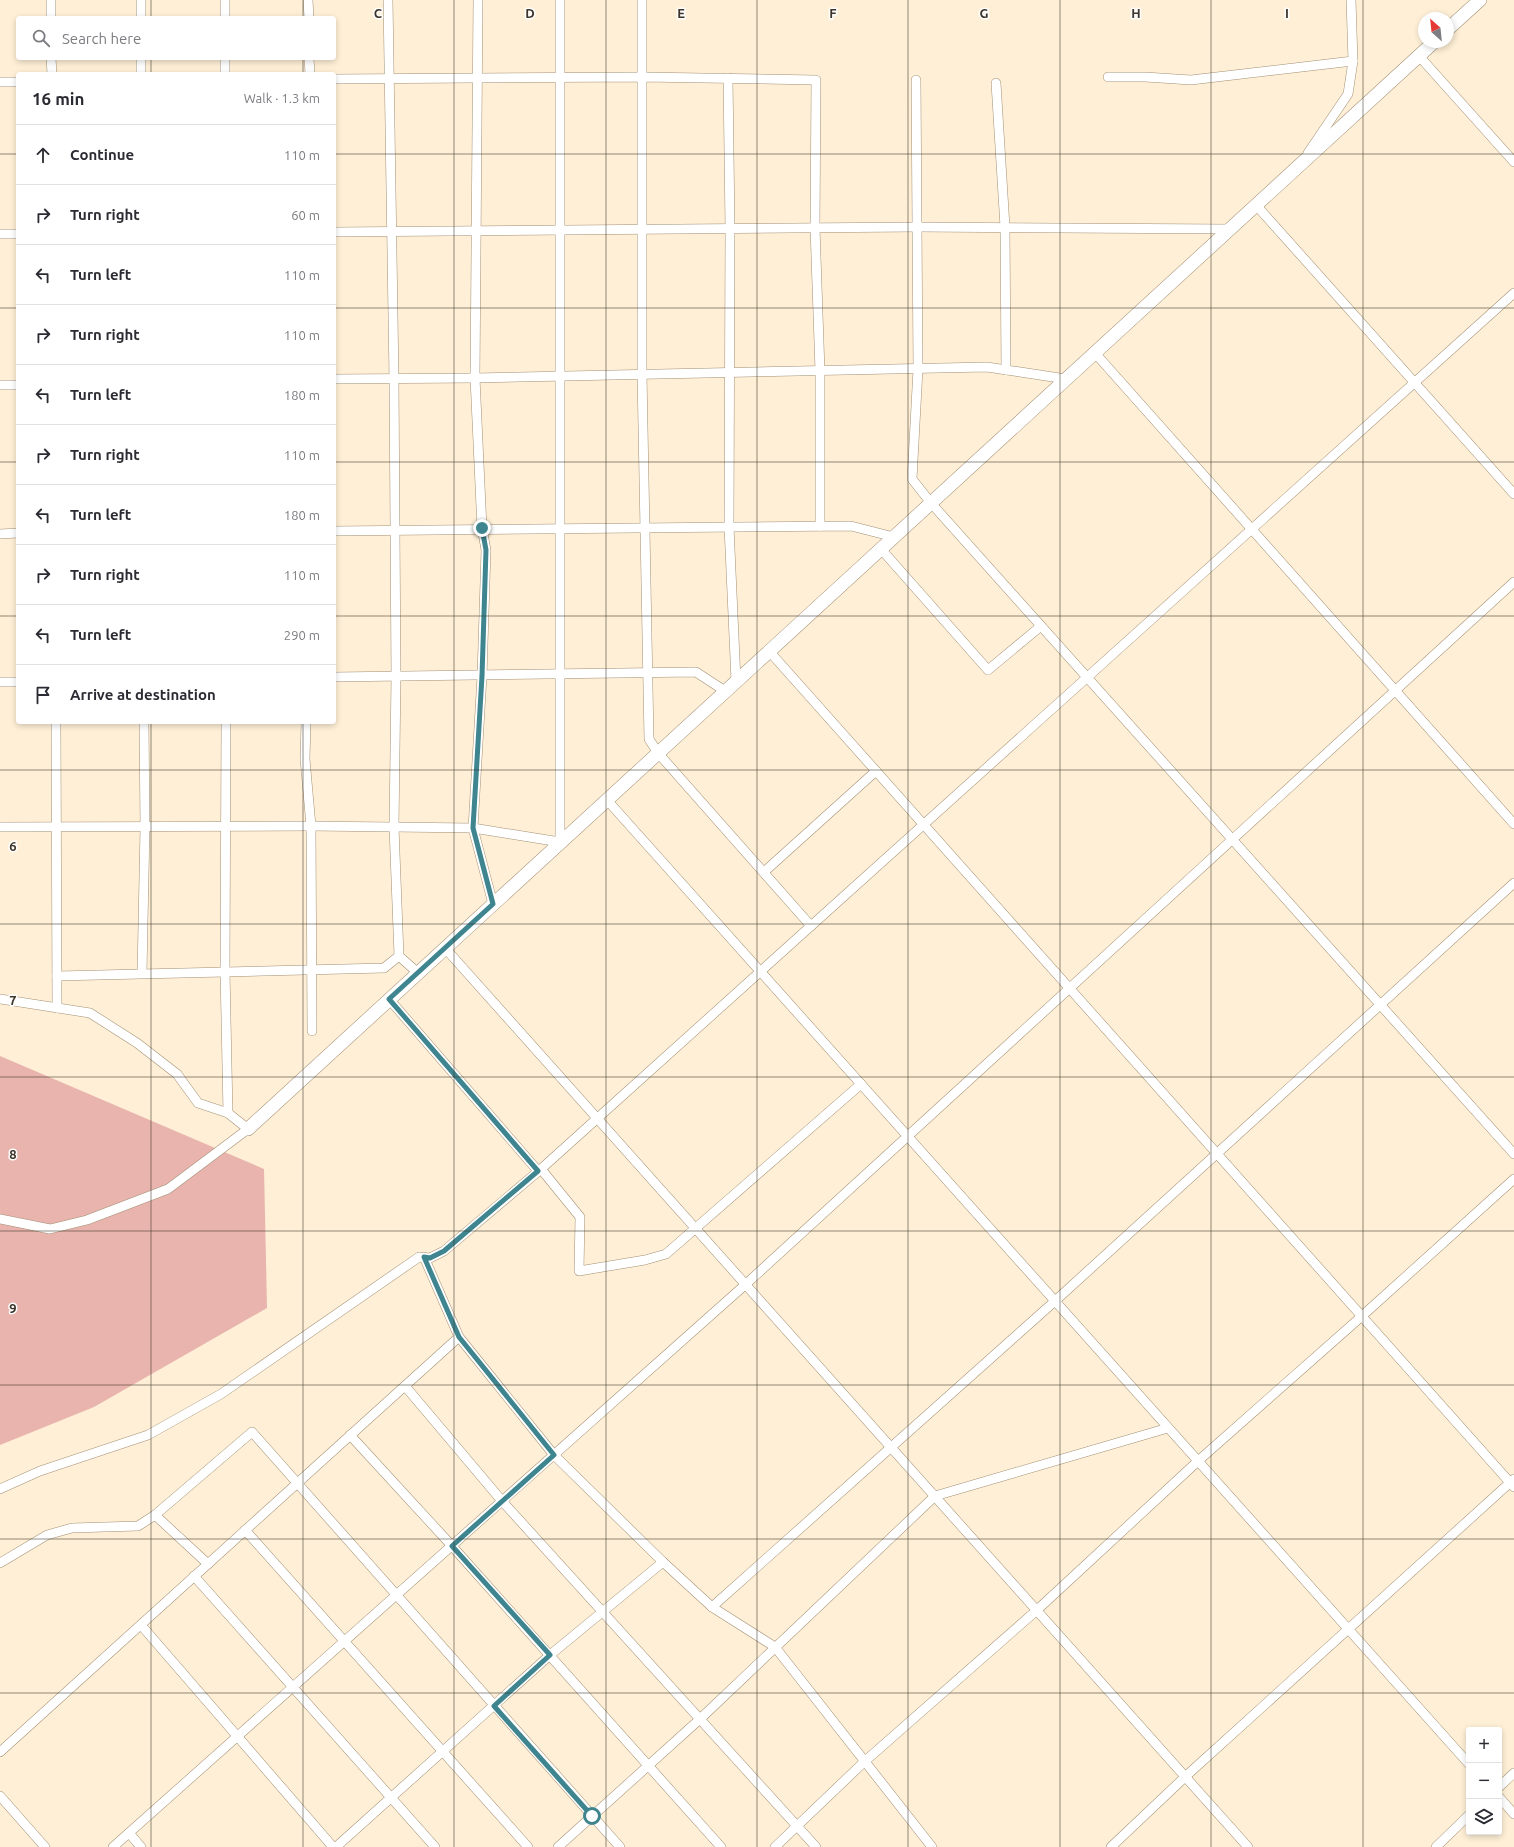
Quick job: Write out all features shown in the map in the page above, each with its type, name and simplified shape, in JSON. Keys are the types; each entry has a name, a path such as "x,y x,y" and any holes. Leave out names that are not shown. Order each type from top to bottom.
{"street":[{"path":"51,0 51,16"},
{"path":"141,0 141,16"},
{"path":"225,0 225,16"},
{"path":"308,0 309,16"},
{"path":"388,0 394,379 396,677 394,827 399,956 418,973"},
{"path":"478,0 475,378 482,528 486,550 482,676 473,828 493,904"},
{"path":"560,0 560,842"},
{"path":"642,0 642,374 648,740 811,926"},
{"path":"1299,166 1348,94 1354,61 1351,0"},
{"path":"1454,24 1480,0"},
{"path":"0,1219 50,1229 87,1220 168,1189 248,1129 1428,48"},
{"path":"1419,56 1514,162"},
{"path":"51,60 52,72"},
{"path":"141,60 142,72"},
{"path":"225,60 225,72"},
{"path":"309,60 310,72"},
{"path":"1108,77 1145,77 1191,80 1354,61"},
{"path":"336,79 643,77 816,80 815,228 820,371 820,526"},
{"path":"728,78 730,228 729,527 736,681"},
{"path":"916,80 918,369 912,479 931,503 1514,1154"},
{"path":"0,82 16,82"},
{"path":"996,83 1005,227 1006,370"},
{"path":"1256,205 1514,494"},
{"path":"336,232 917,227 1230,229"},
{"path":"0,234 16,234"},
{"path":"0,1489 40,1471 148,1435 221,1394 419,1256 430,1258 444,1251 598,1118 1514,292"},
{"path":"1094,353 1514,824"},
{"path":"336,379 475,378 987,367 1066,379"},
{"path":"0,385 16,385"},
{"path":"336,531 482,528 851,526 894,537"},
{"path":"0,534 16,534"},
{"path":"881,549 988,670 1041,626"},
{"path":"114,1847 746,1284 1514,582"},
{"path":"769,651 1362,1316 1513,1483 1348,1629 1186,1776 1111,1847"},
{"path":"336,677 696,672 725,691"},
{"path":"0,682 16,682"},
{"path":"56,724 57,1008"},
{"path":"142,973 145,826 144,724"},
{"path":"226,724 225,972 228,1113"},
{"path":"306,724 305,759 311,826 310,969 312,1031"},
{"path":"764,872 876,771"},
{"path":"606,800 1468,1763"},
{"path":"0,827 311,826 473,828 560,842"},
{"path":"712,1607 1055,1301 1514,883"},
{"path":"445,948 1248,1847"},
{"path":"57,976 384,968 399,956"},
{"path":"0,999 90,1013 137,1042 177,1074 198,1104 228,1113 248,1129"},
{"path":"389,999 580,1217 579,1271 645,1260 666,1254 861,1084"},
{"path":"775,1847 864,1762 1037,1610 1198,1461 1514,1179"},
{"path":"424,1257 459,1337 554,1455 662,1562 712,1607 775,1647 932,1847"},
{"path":"0,1752 459,1337"},
{"path":"405,1386 502,1501 816,1847"},
{"path":"558,1847 700,1720 935,1496 1168,1428"},
{"path":"0,1563 47,1535 72,1528 138,1526 155,1515 252,1432 620,1847"},
{"path":"350,1435 452,1546 721,1847"},
{"path":"155,1515 208,1564"},
{"path":"245,1530 528,1847"},
{"path":"141,1625 334,1847 550,1655 662,1562"},
{"path":"194,1576 435,1847"},
{"path":"1502,1784 1514,1773"},
{"path":"0,1796 45,1847"},
{"path":"1501,1799 1514,1814"},
{"path":"1436,1847 1466,1818"},
{"path":"129,1833 141,1847"}],"shaded area":[{"path":"0,1056 264,1169 267,1308 94,1407 0,1445"}],"route":[{"path":"482,528 486,550 482,676 473,828 493,904 389,999 538,1171 444,1251 430,1258 424,1257 459,1337 554,1455 452,1546 550,1655 494,1706 592,1816"}]}
